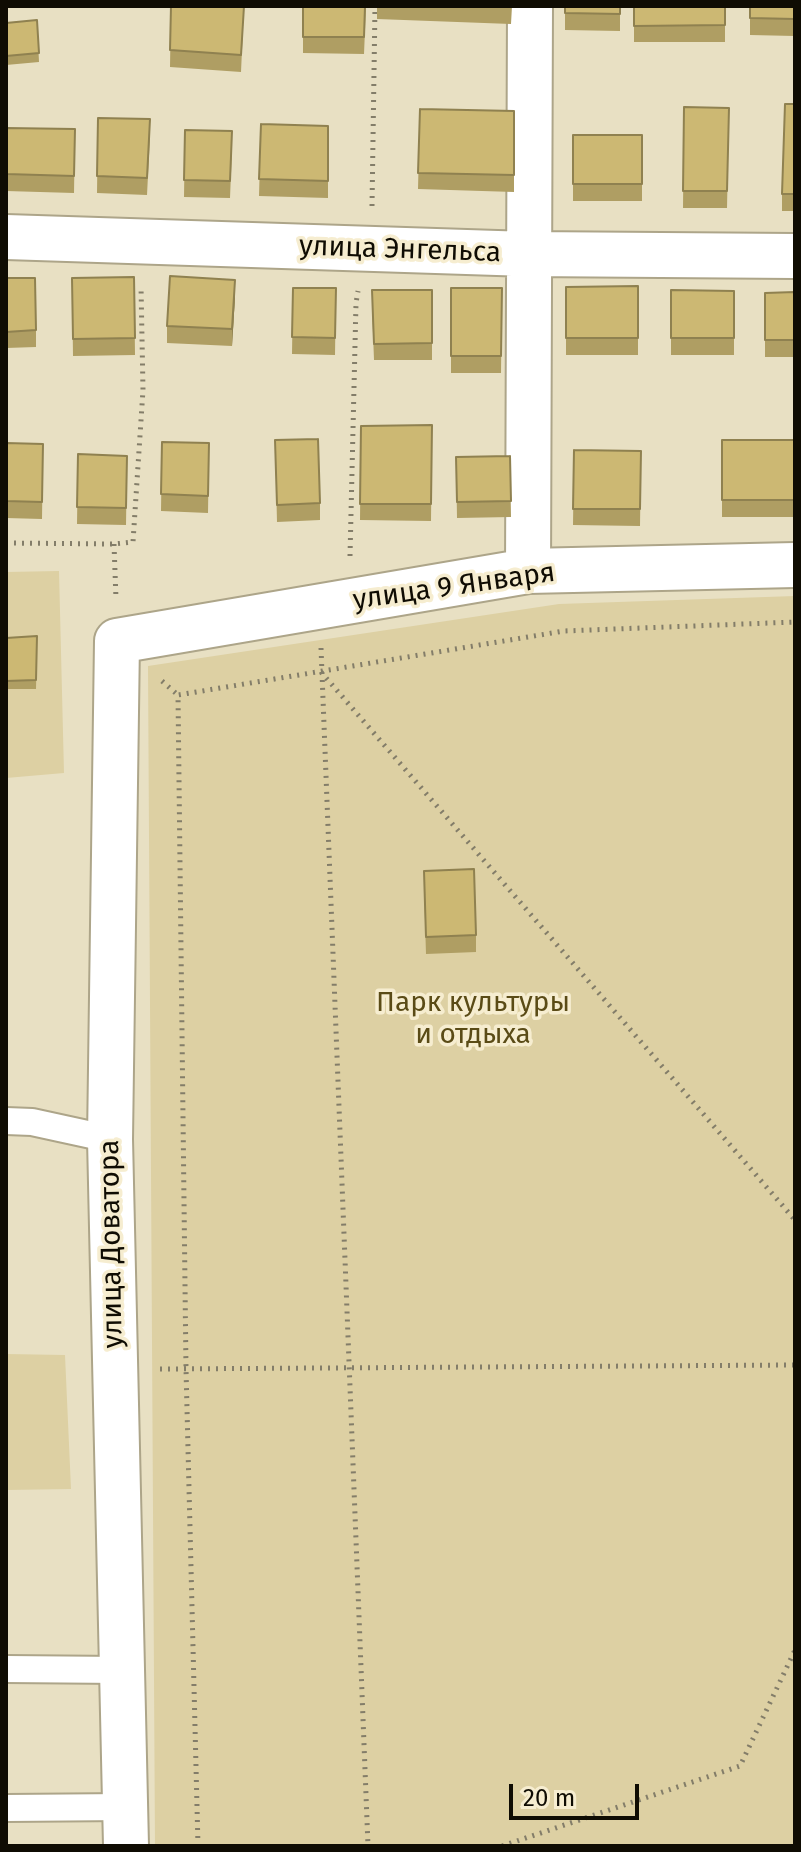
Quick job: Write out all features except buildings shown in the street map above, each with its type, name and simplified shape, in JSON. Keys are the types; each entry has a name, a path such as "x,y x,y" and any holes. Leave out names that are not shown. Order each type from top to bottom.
{"street":[{"path":"528,571 530,6"},
{"name":"улица Энгельса","path":"6,237 528,254 795,256"},
{"name":"улица 9 Января","path":"117,641 528,571 795,565"},
{"name":"улица Доватора","path":"117,641 110,1139 126,1826"}],"lane":[{"path":"6,1121 32,1122 110,1139"},
{"path":"6,1669 122,1670"},
{"path":"6,1808 126,1826"}],"path":[{"path":"365,599 350,555 356,303 371,227 375,6"},
{"path":"6,543 133,542 143,390 140,241"},
{"path":"323,606 321,671 368,1846"},
{"path":"198,1846 186,1369 178,695 564,631 795,622"},
{"path":"321,671 795,1220"},
{"path":"115,1369 795,1365"},
{"path":"502,1846 740,1766 795,1650"}],"green space":[{"path":"59,571 64,773 6,778 6,572"},
{"name":"Парк культуры и отдыха","path":"795,596 795,1846 155,1846 148,666 559,604"},
{"path":"6,1354 65,1355 71,1489 6,1490"}]}
